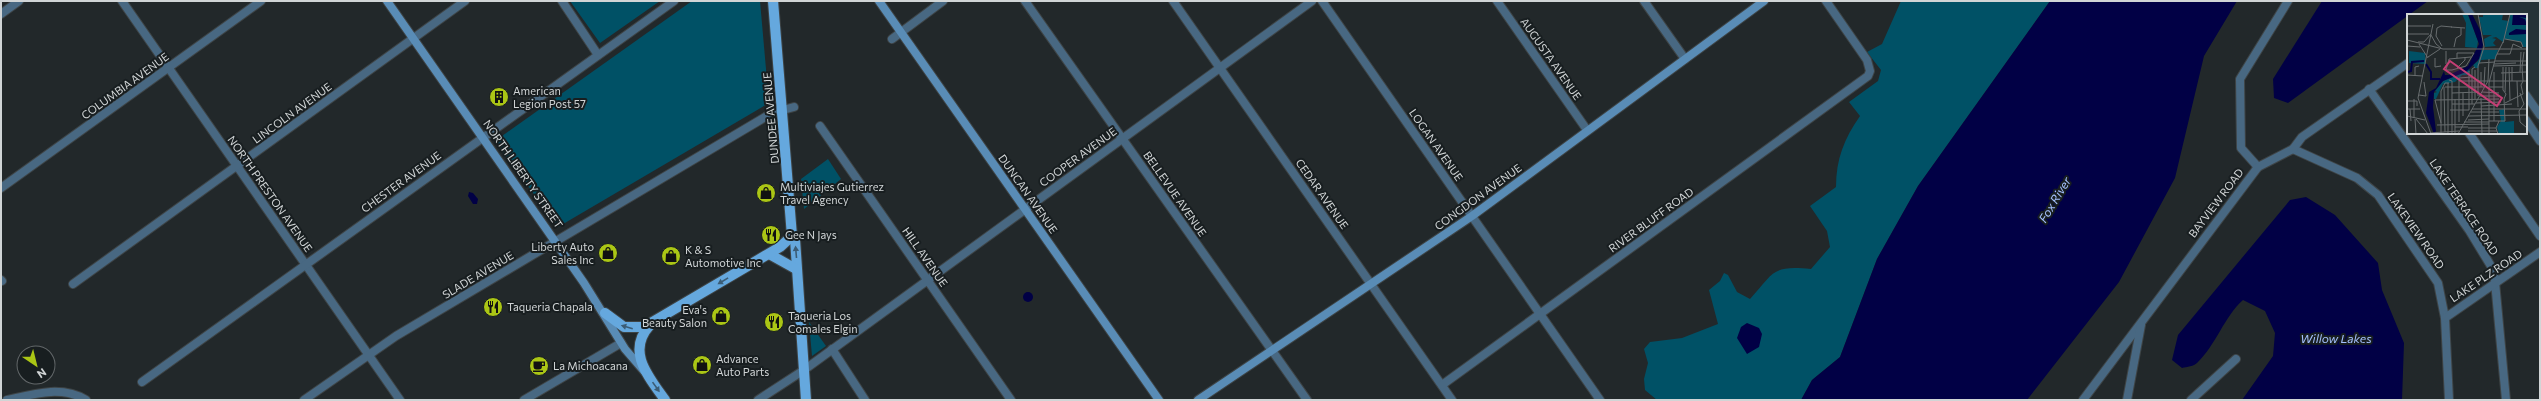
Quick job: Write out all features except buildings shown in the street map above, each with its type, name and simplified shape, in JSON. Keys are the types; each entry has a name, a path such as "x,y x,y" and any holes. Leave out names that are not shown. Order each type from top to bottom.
{"main road":[{"name":"DUNDEE AVENUE","path":"773,1 792,236 795,239 806,400"},
{"path":"605,313 627,328 640,328 652,323 768,254 792,236"},
{"path":"768,254 796,269"},
{"path":"647,374 638,350 642,337 652,323"},
{"name":"NORTH LIBERTY STREET","path":"647,374 665,400"}],"street":[{"path":"1,14 19,1"},
{"name":"NORTH PRESTON AVENUE","path":"122,1 400,400"},
{"name":"COLUMBIA AVENUE","path":"1,188 261,1"},
{"name":"NORTH LIBERTY STREET","path":"387,1 605,313 608,323 621,343 647,374"},
{"name":"LINCOLN AVENUE","path":"73,284 465,1"},
{"path":"562,1 598,55"},
{"name":"CHESTER AVENUE","path":"142,382 674,1"},
{"name":"DUNCAN AVENUE","path":"879,1 1159,400"},
{"path":"892,39 943,1"},
{"name":"BELLEVUE AVENUE","path":"1025,1 1123,138 1306,400"},
{"name":"CEDAR AVENUE","path":"1173,1 1452,400"},
{"name":"COOPER AVENUE","path":"758,400 804,370 1312,1"},
{"name":"LOGAN AVENUE","path":"1322,1 1600,400"},
{"name":"AUGUSTA AVENUE","path":"1497,1 1587,130"},
{"path":"1644,1 1685,59"},
{"name":"CONGDON AVENUE","path":"1198,400 1273,352 1472,216 1764,1"},
{"name":"RIVER BLUFF ROAD","path":"1442,385 1541,315 1868,76 1870,71 1867,60 1826,1"},
{"path":"2258,167 2241,148 2240,78 2288,1"},
{"path":"2461,1 2470,14"},
{"name":"BAYVIEW ROAD","path":"2083,400 2258,167 2293,149 2302,137 2407,64"},
{"name":"LAKE TERRACE ROAD","path":"2369,89 2487,257 2494,271 2506,400"},
{"path":"2527,96 2540,115"},
{"name":"SLADE AVENUE","path":"304,400 368,355 556,242 772,113 794,107"},
{"path":"2527,122 2540,141"},
{"name":"HILL AVENUE","path":"820,126 1011,400"},
{"path":"2470,134 2540,236"},
{"name":"LAKEVIEW ROAD","path":"2293,149 2357,178 2378,195 2438,283 2445,318 2450,400"},
{"name":"LAKE PLZ ROAD","path":"2445,318 2540,252"},
{"path":"2126,400 2142,323"},
{"path":"524,400 621,343"},
{"path":"832,349 865,400"},
{"path":"2191,400 2236,359"},
{"path":"7,400 56,392 71,394 86,400"}],"shaded area":[{"path":"570,1 660,1 600,43"},
{"path":"692,1 760,1 769,103 558,227 495,141"},
{"path":"1901,1 2050,1 1918,186 1877,259 1840,357 1812,380 1801,400 1657,400 1645,390 1644,379 1648,363 1644,349 1650,342 1682,338 1718,324 1709,290 1720,281 1724,273 1728,275 1737,292 1750,299 1774,273 1788,268 1811,269 1830,247 1827,231 1810,206 1836,187 1839,158 1845,141 1860,116 1849,102 1878,81 1881,70 1867,52 1882,44"},
{"path":"2454,1 2540,1 2540,125 2527,106 2527,14 2463,14"},
{"path":"828,159 841,179 804,209 801,179"},
{"path":"809,322 826,346 812,356"}],"water":[{"name":"Fox River","path":"2050,1 2237,1 2204,56 2175,178 2119,282 2027,400 1801,400 1812,380 1840,357 1877,259 1918,186"},
{"path":"2322,1 2428,1 2410,14 2407,14 2407,16 2288,103 2274,98 2273,79"},
{"path":"469,192 473,193 478,199 477,204 473,204 468,196"},
{"name":"Willow Lakes","path":"2306,197 2335,215 2378,263 2382,290 2404,343 2402,400 2242,400 2273,356 2275,333 2265,311 2243,300 2230,314 2210,348 2197,363 2192,366 2182,368 2172,360 2178,335 2290,200"},
{"path":"1028,292 1033,297 1028,302 1023,297"},
{"path":"1747,323 1759,328 1762,334 1759,347 1747,354 1737,338 1741,327"}],"place":[{"name":"American Legion Post 57","path":"499,97"},
{"name":"Multiviajes Gutierrez Travel Agency","path":"766,193"},
{"name":"Gee N Jays","path":"771,235"},
{"name":"Liberty Auto Sales Inc","path":"608,253"},
{"name":"K & S Automotive Inc","path":"671,256"},
{"name":"Taqueria Chapala","path":"493,307"},
{"name":"Eva's Beauty Salon","path":"721,316"},
{"name":"Taqueria Los Comales Elgin","path":"774,322"},
{"name":"Advance Auto Parts","path":"702,365"},
{"name":"La Michoacana","path":"539,366"}]}
